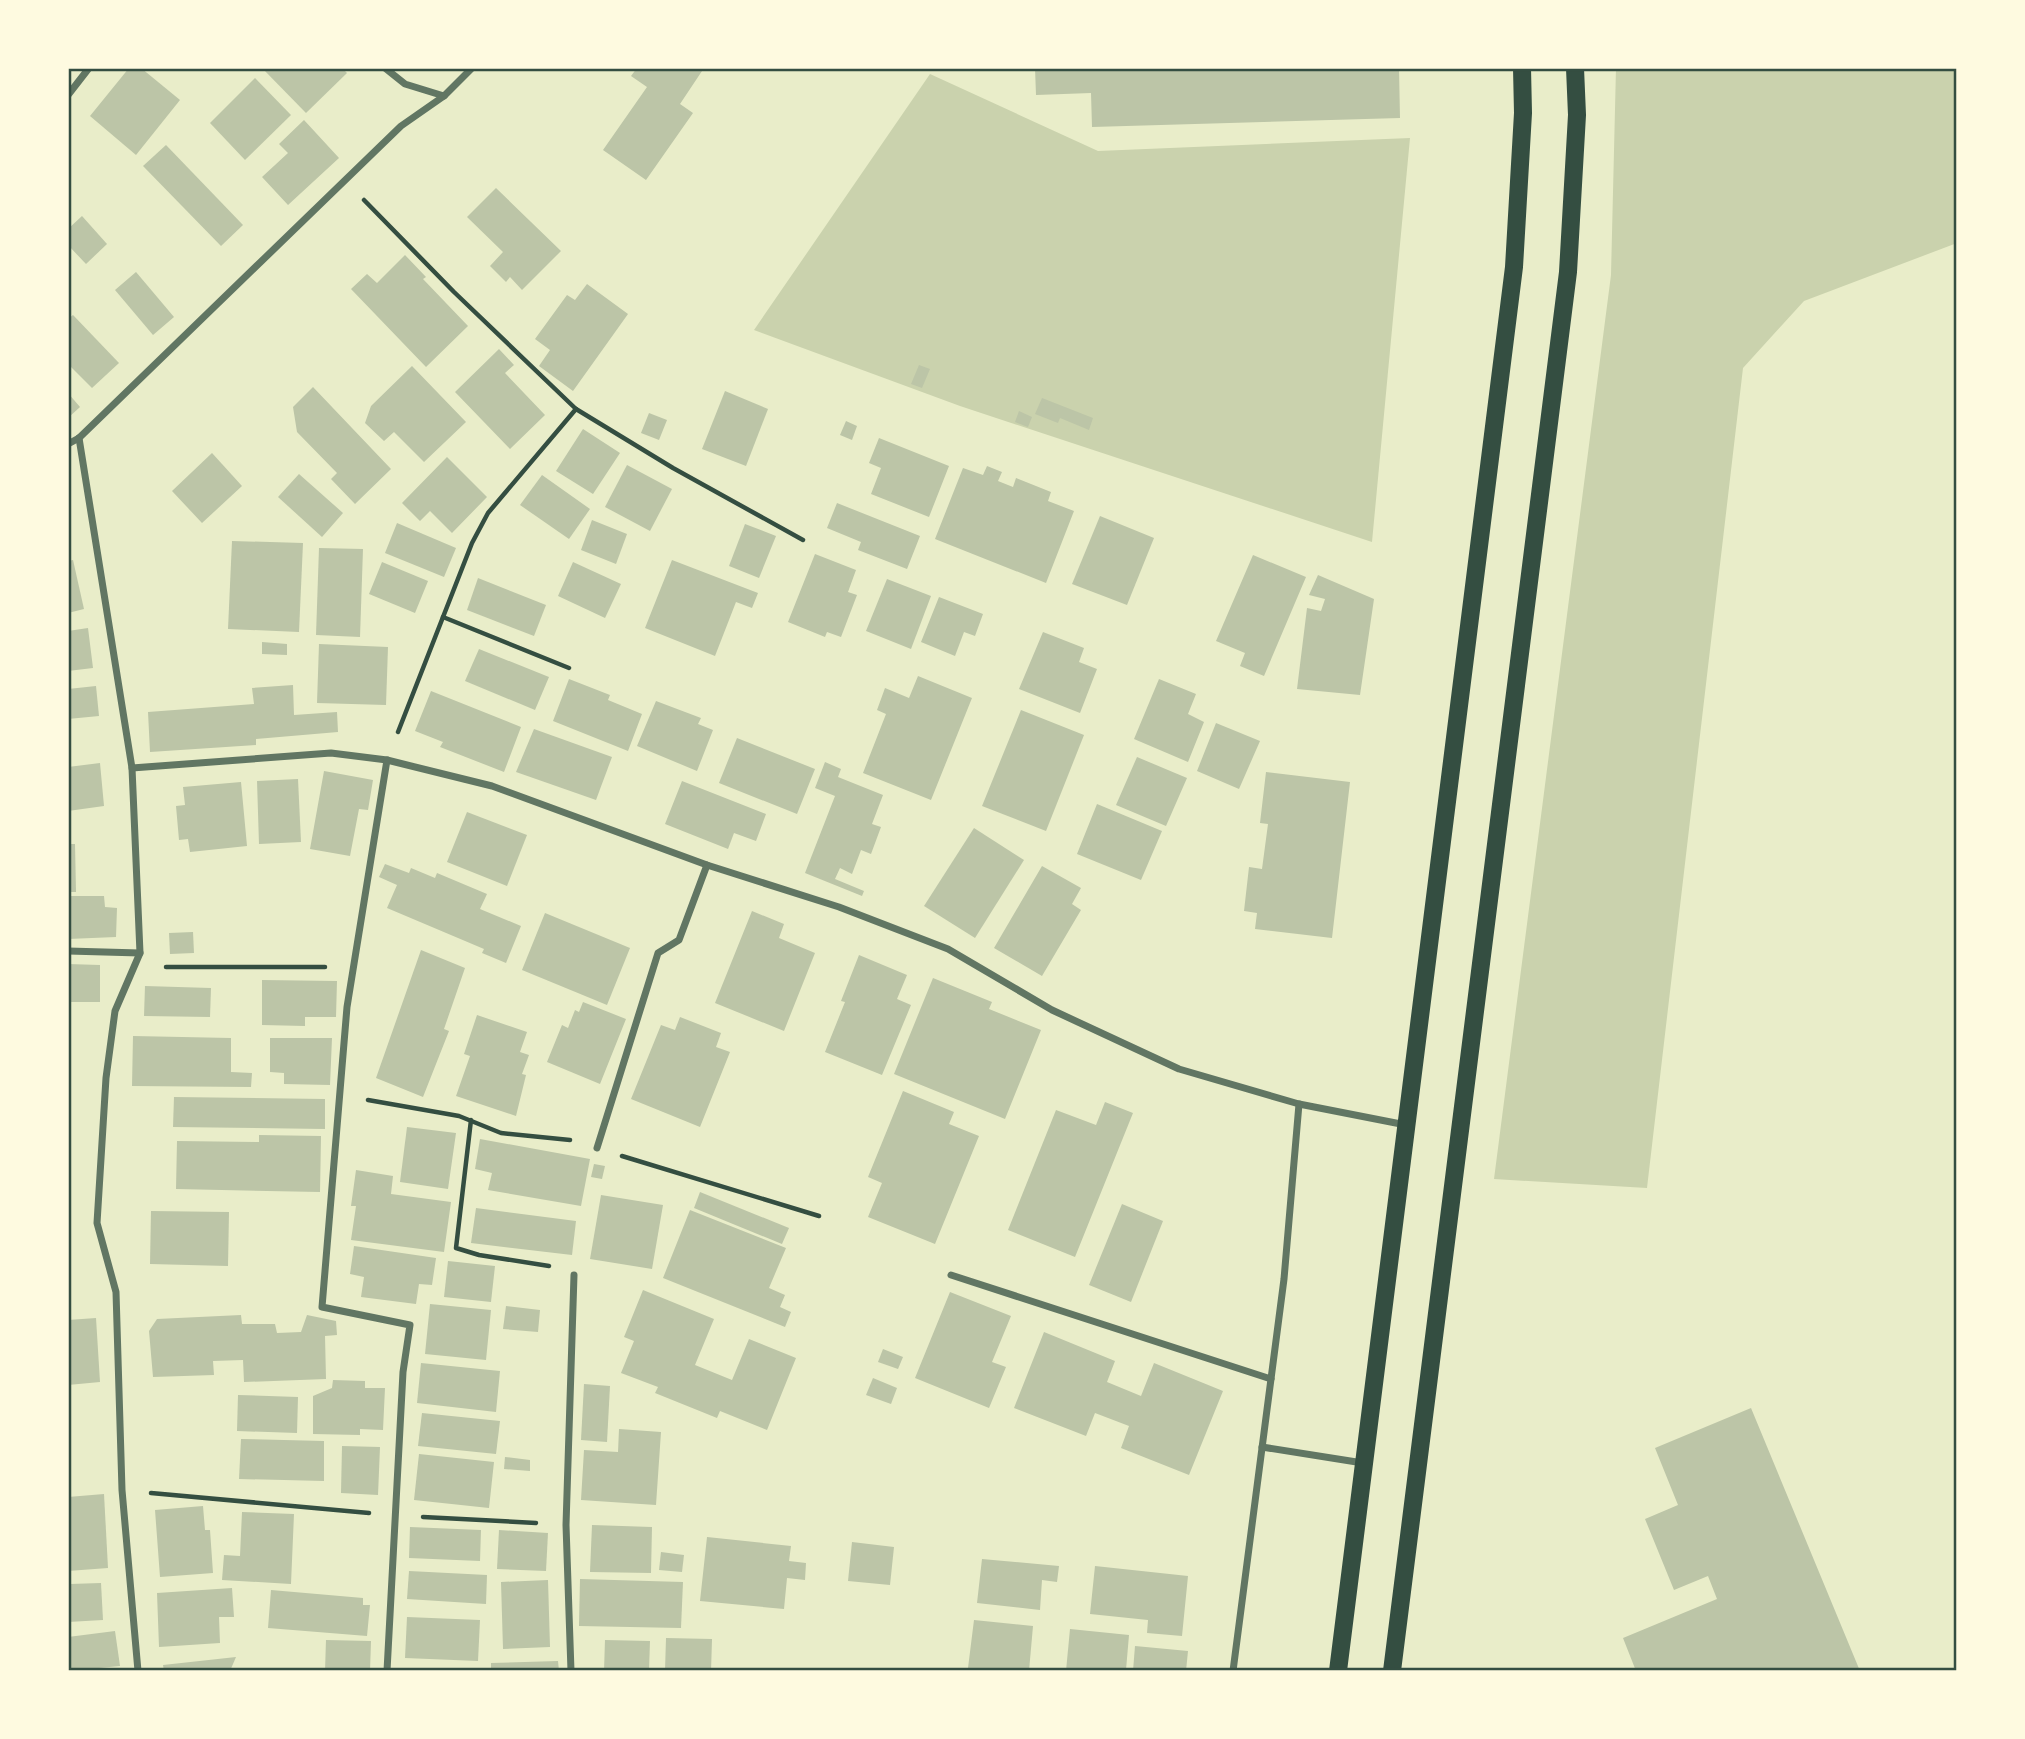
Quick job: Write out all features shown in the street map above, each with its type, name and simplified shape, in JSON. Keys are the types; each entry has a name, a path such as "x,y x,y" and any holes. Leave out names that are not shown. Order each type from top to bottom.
{"main road":[{"path":"1338,1671 1514,267 1523,113 1522,68"},
{"path":"1392,1671 1566,285 1577,115 1575,68"}],"street":[{"path":"68,95 89,68"},
{"path":"385,68 405,83 444,96"},
{"path":"68,444 79,438 401,126 444,96 471,68"},
{"path":"79,438 132,768 140,953 115,1011 106,1078 97,1223 116,1292 122,1490 138,1671"},
{"path":"132,768 331,753 387,760 492,786 707,865 839,907 948,950 1052,1010 1179,1069 1299,1104 1406,1125"},
{"path":"387,760 347,1007 322,1307 410,1325 402,1372 387,1671"},
{"path":"597,1148 658,953 679,940 707,865"},
{"path":"68,951 140,953"},
{"path":"1233,1671 1284,1279 1299,1104"},
{"path":"571,1671 566,1525 574,1275"},
{"path":"951,1275 1271,1379"},
{"path":"1262,1447 1364,1463"}],"path":[{"path":"345,181 454,292 576,409 673,468 803,540"},
{"path":"387,760 472,543 488,513 576,409"},
{"path":"443,617 569,668"},
{"path":"140,953 152,967 353,967"},
{"path":"471,1120 456,1248 480,1255 566,1268 574,1275"},
{"path":"122,1490 394,1515 566,1525"}],"green space":[{"path":"1616,68 1957,68 1957,243 1804,301 1743,368 1647,1188 1494,1179 1611,275"},
{"path":"930,74 1098,151 1410,138 1372,542 960,406 754,330"}],"building":[{"path":"129,68 141,68 180,100 136,155 90,116"},
{"path":"262,68 342,68 347,73 306,113"},
{"path":"637,68 704,68 680,104 693,113 646,180 603,150 647,87 631,76"},
{"path":"1035,68 1399,68 1400,118 1092,127 1091,93 1036,95"},
{"path":"255,78 291,115 245,160 210,123"},
{"path":"304,120 339,158 288,205 262,177 288,153 279,144"},
{"path":"166,145 243,225 221,246 143,166"},
{"path":"496,188 561,251 522,290 510,277 506,282 490,266 503,252 467,217"},
{"path":"82,216 107,244 86,264 68,245 68,229"},
{"path":"405,255 426,277 423,279 468,326 426,367 351,289 367,274 377,283"},
{"path":"136,272 174,317 153,335 115,290"},
{"path":"587,284 628,314 573,391 539,366 550,350 535,339 567,295 575,300"},
{"path":"73,315 119,363 92,388 68,364 68,319"},
{"path":"499,349 514,365 505,373 545,415 510,449 455,392"},
{"path":"919,365 930,369 922,388 911,384"},
{"path":"412,366 466,422 424,462 394,432 384,441 365,423 371,406"},
{"path":"313,387 391,469 355,504 331,479 337,473 297,432 293,407"},
{"path":"725,391 768,409 746,466 702,449"},
{"path":"68,393 80,407 68,418"},
{"path":"1042,398 1093,418 1089,430 1060,418 1058,423 1035,414"},
{"path":"1019,411 1032,417 1028,427 1015,422"},
{"path":"649,413 667,420 659,440 641,433"},
{"path":"846,421 857,426 852,440 840,435"},
{"path":"583,429 620,453 593,494 556,471"},
{"path":"879,438 949,466 929,517 871,494 881,468 869,463"},
{"path":"212,453 242,486 202,523 172,491"},
{"path":"447,457 487,497 452,533 430,511 420,521 402,503"},
{"path":"627,465 672,489 650,531 605,507"},
{"path":"987,466 1002,472 998,481 1013,487 1016,478 1051,492 1048,501 1074,511 1046,583 935,539 963,468 983,475"},
{"path":"299,474 343,513 322,537 278,497"},
{"path":"542,475 590,509 569,539 520,505"},
{"path":"837,503 920,536 907,569 858,550 861,542 827,528"},
{"path":"1100,516 1154,538 1127,605 1072,584"},
{"path":"592,520 627,534 616,564 581,550"},
{"path":"397,523 456,548 444,577 385,553"},
{"path":"745,524 776,536 759,578 729,566"},
{"path":"232,541 303,543 299,632 228,629"},
{"path":"319,548 363,549 360,637 316,635"},
{"path":"815,554 856,570 848,592 857,595 841,637 827,632 825,637 788,622"},
{"path":"1253,555 1306,577 1264,676 1240,666 1245,653 1216,641"},
{"path":"73,560 84,609 68,613 68,561"},
{"path":"672,560 758,593 752,608 736,602 715,656 645,628"},
{"path":"382,562 428,581 415,613 369,594"},
{"path":"573,562 621,584 605,618 558,596"},
{"path":"1318,575 1374,599 1360,695 1297,689 1307,608 1321,611 1325,599 1309,595"},
{"path":"478,578 546,605 534,636 467,610"},
{"path":"887,579 931,596 911,649 866,631"},
{"path":"939,597 983,614 975,636 964,632 955,656 921,642"},
{"path":"88,628 93,668 68,671 68,631"},
{"path":"1043,632 1084,648 1079,662 1097,669 1080,713 1019,689"},
{"path":"262,642 287,644 287,655 262,654"},
{"path":"319,644 388,647 386,705 317,703"},
{"path":"479,649 549,677 535,710 465,681"},
{"path":"918,676 972,698 931,800 863,773 886,714 877,710 885,688 909,698"},
{"path":"569,679 610,695 608,700 642,714 628,751 553,721"},
{"path":"1159,679 1196,694 1188,714 1204,722 1188,762 1134,739"},
{"path":"293,685 294,715 337,712 338,732 256,739 256,745 150,752 148,712 254,704 252,688"},
{"path":"96,686 99,716 68,719 68,689"},
{"path":"431,691 521,727 504,772 440,747 443,742 415,731"},
{"path":"656,701 701,718 698,724 713,730 697,771 637,746"},
{"path":"1021,710 1084,735 1046,831 982,806"},
{"path":"1216,723 1260,741 1239,789 1197,771"},
{"path":"534,729 612,757 596,800 516,772"},
{"path":"737,738 815,769 797,814 719,783"},
{"path":"1137,757 1187,778 1166,826 1116,805"},
{"path":"825,762 841,769 838,777 883,795 872,824 881,827 871,854 861,850 852,874 840,868 835,879 864,891 862,896 805,873 835,796 815,788"},
{"path":"100,763 104,806 68,811 68,767"},
{"path":"324,771 373,780 368,810 359,809 350,856 310,849"},
{"path":"1266,772 1350,782 1332,938 1255,929 1257,913 1244,911 1249,867 1262,869 1268,824 1260,823"},
{"path":"298,779 301,842 259,844 257,781"},
{"path":"682,781 766,814 756,841 734,833 728,849 665,824"},
{"path":"241,782 247,846 190,852 188,839 179,840 176,806 185,805 183,787"},
{"path":"1097,804 1162,831 1141,880 1077,854"},
{"path":"467,812 527,835 507,886 447,862"},
{"path":"974,828 1024,860 975,938 924,906"},
{"path":"68,844 75,844 76,892 68,892"},
{"path":"385,864 409,873 411,868 435,878 437,873 487,894 480,909 521,926 506,963 482,953 484,949 387,908 397,885 379,877"},
{"path":"1042,866 1081,888 1072,904 1081,910 1042,976 994,948"},
{"path":"68,896 104,896 105,907 117,908 116,937 68,939"},
{"path":"752,911 784,924 779,938 815,953 784,1031 715,1003"},
{"path":"545,913 630,948 607,1005 522,970"},
{"path":"193,932 194,953 170,954 169,933"},
{"path":"421,950 465,968 444,1029 449,1031 423,1097 376,1078"},
{"path":"859,955 907,975 897,999 911,1005 882,1075 825,1052 845,1002 841,1001"},
{"path":"68,964 100,965 100,1002 68,1002"},
{"path":"933,978 992,1002 989,1009 1041,1030 1005,1119 894,1074"},
{"path":"262,980 337,981 336,1017 305,1017 305,1026 262,1025"},
{"path":"145,986 211,988 210,1017 144,1016"},
{"path":"583,1002 626,1019 600,1084 547,1062 562,1025 568,1028 575,1010 579,1012"},
{"path":"477,1015 527,1032 520,1052 529,1055 522,1074 526,1075 516,1116 456,1096 470,1056 464,1054"},
{"path":"680,1017 721,1033 716,1047 730,1052 700,1127 631,1099 661,1025 675,1030"},
{"path":"133,1036 231,1038 231,1072 252,1073 251,1087 132,1086"},
{"path":"270,1038 332,1038 330,1085 284,1084 284,1073 270,1072"},
{"path":"903,1091 954,1112 949,1124 979,1136 935,1244 868,1217 882,1183 868,1177"},
{"path":"174,1097 325,1099 325,1129 173,1127"},
{"path":"1105,1102 1133,1113 1075,1257 1008,1230 1056,1110 1096,1125"},
{"path":"407,1127 456,1133 448,1189 400,1182"},
{"path":"259,1135 321,1136 320,1192 176,1189 177,1141 259,1142"},
{"path":"480,1139 590,1159 581,1206 488,1190 492,1173 475,1169"},
{"path":"594,1164 605,1166 602,1179 591,1177"},
{"path":"356,1170 393,1176 391,1194 451,1202 444,1252 351,1240 356,1206 351,1206"},
{"path":"700,1192 789,1228 782,1244 694,1208"},
{"path":"601,1195 663,1205 652,1269 590,1259"},
{"path":"1122,1204 1163,1221 1131,1302 1089,1285"},
{"path":"476,1208 576,1221 572,1255 471,1243"},
{"path":"690,1210 786,1248 769,1288 785,1295 780,1307 791,1312 785,1327 663,1278"},
{"path":"151,1211 229,1212 228,1266 150,1264"},
{"path":"354,1246 436,1258 432,1285 419,1284 416,1304 361,1297 364,1277 350,1274"},
{"path":"448,1261 495,1266 491,1302 444,1297"},
{"path":"643,1290 714,1319 695,1365 732,1380 749,1339 796,1358 767,1430 720,1411 717,1418 655,1393 658,1387 621,1373 634,1341 624,1337"},
{"path":"950,1292 1011,1316 992,1362 1006,1367 989,1408 915,1378"},
{"path":"430,1304 491,1310 486,1360 425,1354"},
{"path":"506,1306 540,1310 538,1332 503,1329"},
{"path":"241,1315 242,1324 275,1324 277,1333 301,1332 307,1315 336,1321 337,1335 325,1336 326,1379 244,1382 243,1360 213,1361 214,1375 153,1377 149,1331 157,1319"},
{"path":"96,1318 100,1382 68,1385 68,1320"},
{"path":"1044,1332 1115,1361 1107,1382 1141,1396 1154,1363 1223,1391 1189,1475 1121,1448 1129,1426 1095,1413 1086,1436 1014,1408"},
{"path":"883,1349 903,1357 898,1369 878,1362"},
{"path":"421,1363 500,1371 496,1412 417,1403"},
{"path":"873,1378 897,1388 891,1404 866,1395"},
{"path":"333,1380 365,1381 365,1388 385,1388 383,1430 360,1429 360,1435 313,1434 313,1396 332,1388"},
{"path":"584,1384 610,1386 607,1442 581,1440"},
{"path":"238,1395 298,1397 297,1433 237,1431"},
{"path":"1751,1408 1860,1671 1636,1671 1623,1638 1717,1599 1708,1576 1674,1590 1645,1519 1678,1505 1655,1448"},
{"path":"422,1413 500,1421 496,1454 418,1446"},
{"path":"619,1429 661,1432 656,1505 581,1500 584,1450 618,1452"},
{"path":"241,1439 324,1441 324,1481 239,1479"},
{"path":"342,1446 380,1447 378,1495 341,1493"},
{"path":"419,1454 494,1462 489,1508 414,1500"},
{"path":"505,1457 530,1460 530,1471 504,1469"},
{"path":"104,1494 108,1568 68,1571 68,1497"},
{"path":"203,1506 205,1530 210,1530 213,1573 160,1577 155,1510"},
{"path":"242,1512 294,1514 291,1584 222,1580 224,1555 240,1556"},
{"path":"592,1525 652,1527 651,1573 590,1572"},
{"path":"410,1527 481,1530 480,1561 409,1558"},
{"path":"499,1530 548,1533 546,1571 497,1569"},
{"path":"707,1537 791,1546 789,1561 806,1563 805,1580 787,1578 784,1609 700,1601"},
{"path":"852,1542 894,1547 890,1585 848,1581"},
{"path":"661,1552 684,1555 682,1572 659,1570"},
{"path":"982,1559 1059,1566 1057,1582 1042,1580 1040,1610 977,1603"},
{"path":"1095,1566 1188,1576 1182,1636 1147,1633 1148,1620 1090,1614"},
{"path":"409,1571 487,1575 486,1604 407,1599"},
{"path":"580,1579 683,1582 681,1628 579,1626"},
{"path":"548,1580 550,1647 503,1649 501,1582"},
{"path":"101,1583 103,1620 68,1622 70,1584"},
{"path":"232,1588 234,1617 219,1617 220,1643 159,1647 157,1593"},
{"path":"271,1590 363,1598 363,1605 370,1605 367,1636 268,1628"},
{"path":"407,1617 480,1620 478,1661 405,1658"},
{"path":"974,1620 1033,1626 1029,1671 968,1668"},
{"path":"1070,1629 1129,1635 1126,1670 1066,1671"},
{"path":"115,1631 120,1666 68,1671 68,1637"},
{"path":"666,1638 712,1639 711,1671 665,1671"},
{"path":"326,1640 371,1641 370,1671 325,1671"},
{"path":"605,1640 650,1641 649,1671 604,1671"},
{"path":"1135,1646 1188,1651 1186,1671 1133,1671"},
{"path":"236,1657 230,1671 164,1671 163,1665"},
{"path":"558,1661 559,1671 491,1671 491,1663"}]}
